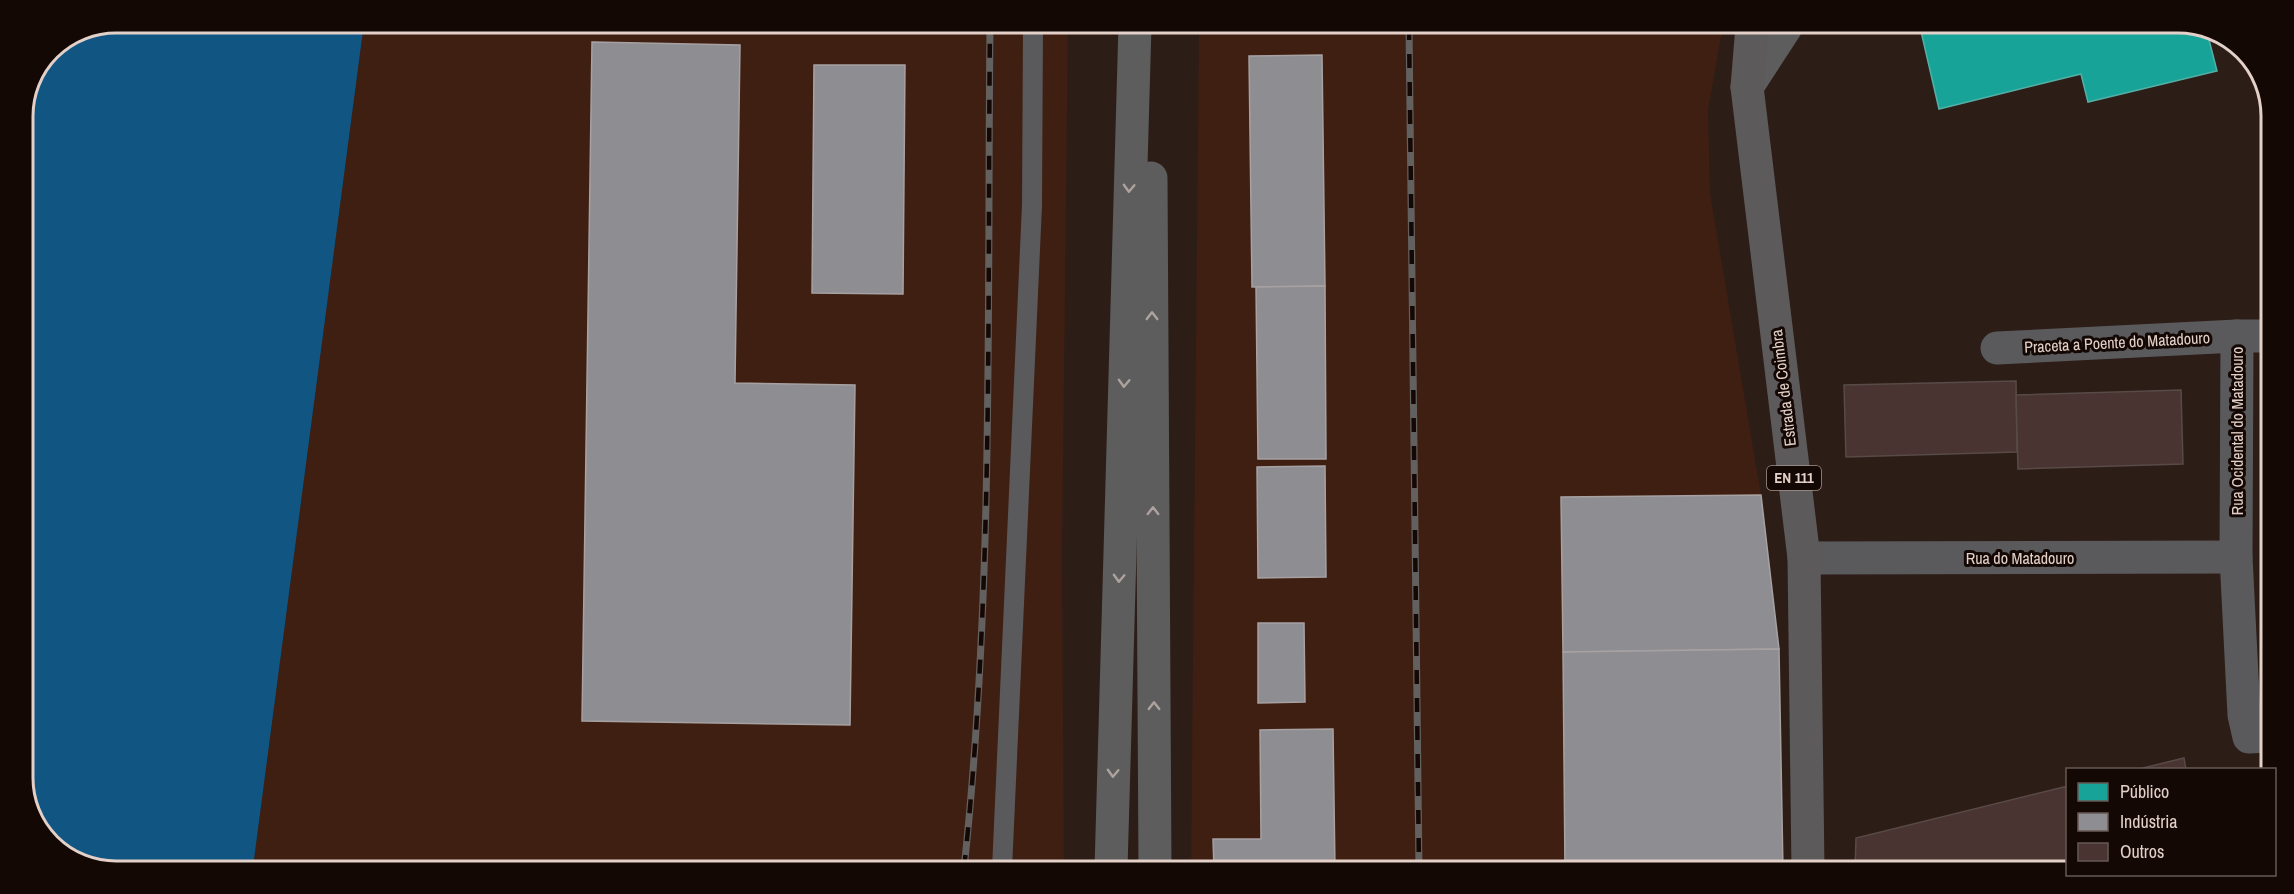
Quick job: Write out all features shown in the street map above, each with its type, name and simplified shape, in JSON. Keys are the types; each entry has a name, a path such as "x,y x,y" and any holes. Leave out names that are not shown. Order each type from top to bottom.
{"main road":[{"path":"1111,861 1135,33"},
{"path":"1150,33 1155,861"},
{"name":"EN 111","path":"1747,87 1751,33"},
{"name":"EN 111","path":"1747,87 1764,33"},
{"path":"1747,87 1782,33"},
{"name":"Estrada de Coimbra","path":"1747,87 1804,558 1808,861"}],"street":[{"name":"Rua Ocidental do Matadouro","path":"2261,336 2237,336 2236,557 2244,715 2249,737 2261,736"},
{"name":"Praceta a Poente do Matadouro","path":"1998,348 2237,336"},
{"name":"Rua do Matadouro","path":"1804,558 2236,557"}],"lane":[{"path":"1002,861 1032,205 1033,33"}],"shaded area":[{"path":"363,33 1068,33 1062,555 1064,861 254,861"},
{"path":"1199,33 1722,33 1708,110 1710,193 1761,495 1782,861 1191,861"}],"water":[{"path":"116,33 363,33 254,861 116,861 89,857 70,847 50,829 37,805 33,784 33,116 39,84 57,57 84,39 100,35"}],"building: Público":[{"path":"1921,33 2178,33 2194,35 2209,39 2217,71 2088,102 2081,74 1939,109"}],"building: Indústria":[{"path":"592,42 740,45 735,383 855,385 850,725 582,721"},
{"path":"1322,55 1325,286 1252,287 1249,56"},
{"path":"814,65 905,65 903,294 812,293"},
{"path":"1325,286 1326,459 1258,459 1256,287"},
{"path":"1325,466 1326,577 1258,578 1257,467"},
{"path":"1761,495 1779,649 1563,652 1561,497"},
{"path":"1258,623 1304,623 1305,702 1258,703"},
{"path":"1779,649 1783,861 1565,861 1563,652"},
{"path":"1333,729 1335,861 1214,861 1213,839 1261,839 1260,730"}],"building: Outros":[{"path":"2016,381 2017,452 1846,457 1844,385"},
{"path":"2181,390 2183,464 2018,469 2016,395"},
{"path":"2184,758 2186,768 2143,768"},
{"path":"2066,786 2066,861 1855,861 1856,838"}],"railway":[{"path":"965,861 974,764 985,553 990,33"},
{"path":"1409,33 1419,861"}]}
